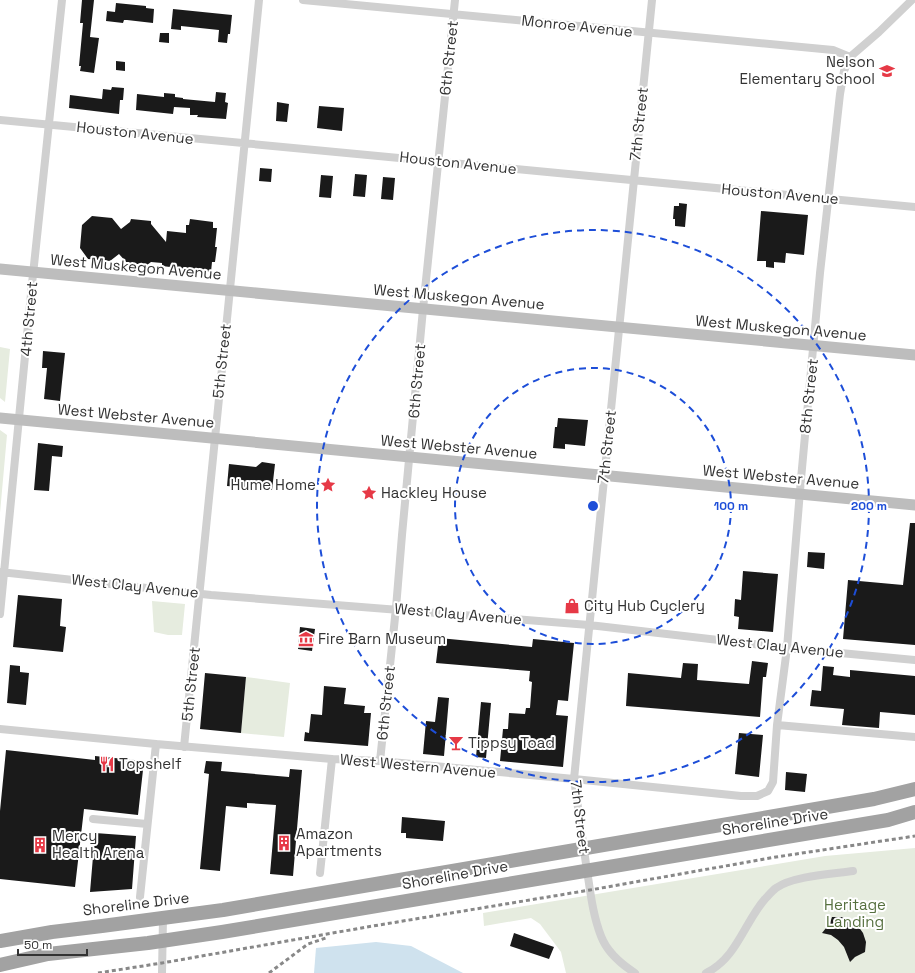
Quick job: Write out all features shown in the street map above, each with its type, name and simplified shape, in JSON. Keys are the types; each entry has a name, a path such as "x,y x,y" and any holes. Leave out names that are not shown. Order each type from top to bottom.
{"highway":[{"name":"Shoreline Drive","path":"0,941 52,932 223,910 874,799 915,789"},
{"name":"Shoreline Drive","path":"0,965 48,954 163,941 888,820 915,812"}],"main road":[{"name":"West Muskegon Avenue","path":"0,269 915,355"},
{"name":"West Webster Avenue","path":"0,418 915,505"}],"street":[{"name":"4th Street","path":"0,614 2,573 62,0"},
{"name":"5th Street","path":"184,747 229,290 238,218 258,0"},
{"name":"Monroe Avenue","path":"303,0 833,50 850,57"},
{"name":"6th Street","path":"380,761 455,0"},
{"name":"8th Street","path":"777,724 787,648 820,273 840,94 844,71 850,57 879,32 912,0"},
{"name":"7th Street","path":"635,973 625,967 612,954 601,937 597,924 587,870 574,779 633,180 653,1"},
{"name":"Houston Avenue","path":"0,120 915,207"},
{"name":"West Clay Avenue","path":"2,573 199,594 396,608 589,625 787,648 915,660"},
{"name":"West Western Avenue","path":"0,729 184,747 332,759 380,761 741,796 757,796 768,791 773,782 777,724"},
{"path":"777,724 915,737"},
{"path":"140,897 156,744"},
{"path":"320,873 332,759"},
{"path":"93,819 147,824"},
{"path":"706,973 722,962 733,950 757,909 775,888 795,879 853,871"},
{"path":"162,973 163,918"}],"green space":[{"path":"0,347 10,349 5,402 0,398"},
{"path":"0,430 7,435 0,513"},
{"path":"152,601 185,604 182,635 168,635 154,632"},
{"path":"246,677 290,683 284,737 241,733"},
{"name":"Heritage Landing","path":"915,848 915,973 566,973 561,952 540,924 531,918 484,926 483,913 825,856"}],"water":[{"path":"376,942 411,946 463,973 314,973 316,948"}],"building":[{"path":"82,0 94,0 90,37 99,38 94,73 80,71 81,66 79,66 83,23 80,23"},
{"path":"116,3 146,6 146,8 154,9 153,23 127,20 124,20 123,23 106,21 107,11 115,12"},
{"path":"173,9 232,15 230,34 228,34 227,43 218,42 219,30 181,26 181,30 171,29"},
{"path":"160,33 169,33 169,43 159,42"},
{"path":"116,61 125,62 125,71 116,70"},
{"path":"112,87 124,88 123,100 120,100 119,114 69,108 70,95 102,99 103,89 111,90"},
{"path":"216,92 226,93 225,102 228,103 226,119 197,117 198,115 190,115 190,108 174,107 173,114 136,110 137,94 164,97 164,93 175,94 175,97 183,99 215,102"},
{"path":"277,102 289,104 287,122 276,121"},
{"path":"319,106 344,108 342,131 317,128"},
{"path":"260,168 272,169 271,182 259,181"},
{"path":"355,174 367,175 365,197 353,196"},
{"path":"321,175 333,176 331,198 319,197"},
{"path":"383,177 395,178 393,200 381,199"},
{"path":"679,203 687,204 685,227 675,226 675,219 673,219 674,206 679,206"},
{"path":"761,211 808,215 804,255 786,253 785,263 774,262 774,268 766,267 766,261 757,261"},
{"path":"92,216 112,218 121,229 130,222 131,219 151,221 151,224 166,242 167,231 186,233 186,225 189,225 190,219 213,222 213,228 217,228 215,247 217,247 215,262 212,262 211,272 162,266 162,263 151,262 147,265 127,263 119,254 110,261 88,259 80,248 82,225"},
{"path":"43,351 65,353 60,401 44,399 47,368 42,368"},
{"path":"558,418 588,420 585,446 565,444 565,449 553,448 555,427 557,427"},
{"path":"38,443 63,446 62,457 52,456 49,491 34,490"},
{"path":"262,462 275,464 272,490 227,486 229,464 256,467"},
{"path":"910,523 915,523 915,645 843,639 848,580 903,585"},
{"path":"808,552 825,553 824,569 807,567"},
{"path":"743,571 778,574 773,632 738,629 739,617 734,616 735,599 741,600"},
{"path":"18,595 62,599 60,626 66,627 63,652 13,647"},
{"name":"Fire Barn Museum","path":"300,627 315,629 312,651 298,649"},
{"path":"439,638 532,647 533,639 574,643 568,701 558,700 556,715 568,716 563,767 500,761 503,729 508,729 509,713 525,714 526,708 530,708 532,682 529,681 530,671 436,663"},
{"path":"752,661 768,663 766,677 763,677 760,717 626,706 628,673 681,678 683,663 698,664 697,680 749,684"},
{"path":"10,665 20,666 20,672 29,673 26,705 7,703"},
{"path":"823,666 834,667 833,675 850,677 850,670 915,676 915,715 880,712 879,728 842,725 844,709 810,706 812,690 821,691"},
{"path":"205,673 246,677 241,733 200,729"},
{"path":"324,686 346,688 344,704 365,706 364,713 371,713 368,746 304,741 305,732 309,733 311,714 322,715"},
{"path":"438,697 449,698 444,756 423,754 426,721 435,722"},
{"path":"481,702 491,703 486,758 476,757"},
{"path":"739,733 763,735 759,777 735,774"},
{"name":"Mercy Health Arena","path":"6,750 95,760 95,756 144,761 138,815 84,809 75,887 0,879 0,811"},
{"name":"Amazon Apartments","path":"206,761 222,762 221,771 289,777 290,769 302,770 293,876 270,874 276,805 247,803 247,808 226,806 220,871 200,869 209,774 204,773"},
{"path":"786,772 807,774 805,792 785,790"},
{"path":"402,817 445,821 443,841 406,838 406,833 401,833"},
{"path":"95,833 136,836 132,889 90,892"},
{"path":"832,917 842,917 851,920 863,933 866,942 865,952 855,957 850,962 844,947 838,940 831,935 822,933 830,923"},
{"path":"514,933 554,947 549,959 510,946"}],"railway":[{"path":"98,973 776,857 915,836"},
{"path":"269,973 308,944 326,938"}],"place":[{"name":"Nelson Elementary School","path":"887,71"},
{"name":"Hume Home","path":"328,485"},
{"name":"Hackley House","path":"369,493"},
{"name":"City Hub Cyclery","path":"572,606"},
{"name":"Fire Barn Museum","path":"306,639"},
{"name":"Tippsy Toad","path":"456,743"},
{"name":"Topshelf","path":"107,764"},
{"name":"Amazon Apartments","path":"284,843"},
{"name":"Mercy Health Arena","path":"40,845"}]}
